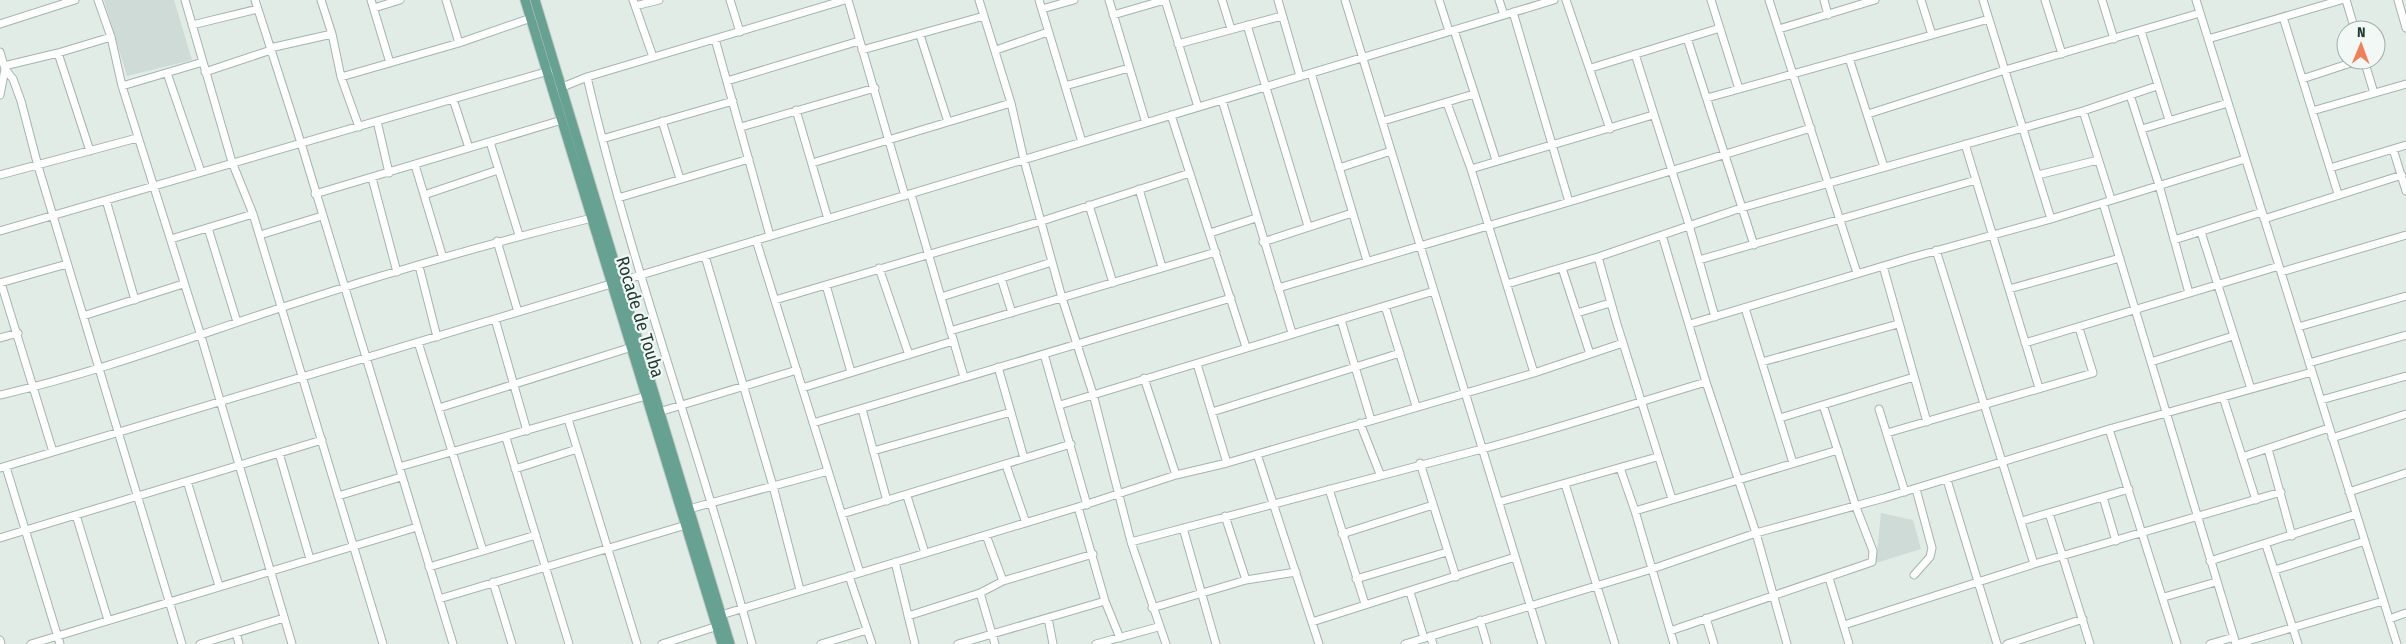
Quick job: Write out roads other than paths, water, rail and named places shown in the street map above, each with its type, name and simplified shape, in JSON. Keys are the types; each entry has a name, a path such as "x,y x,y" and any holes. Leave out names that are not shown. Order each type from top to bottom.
{"main road":[{"name":"Rocade de Touba","path":"525,0 551,70 560,88 616,283 689,509 721,622 722,644"},
{"name":"Rocade de Touba","path":"535,0 562,120 596,217"},
{"name":"Rocade de Touba","path":"616,283 646,396 686,525 730,644"}],"street":[{"path":"0,24 75,0"},
{"path":"98,0 111,37 122,86 137,138 201,336 292,644"},
{"path":"185,0 232,162 260,235 383,644"},
{"path":"255,0 301,143 453,644"},
{"path":"321,0 332,34 341,77 359,127"},
{"path":"371,0 390,63"},
{"path":"374,8 400,0"},
{"path":"446,0 459,43"},
{"path":"653,57 634,3 659,0"},
{"path":"730,0 740,32"},
{"path":"560,88 587,77 846,0 875,88 889,139 928,254 964,377"},
{"path":"979,0 996,50 1024,160 1062,298 1092,394 1131,542 1158,627 1166,644"},
{"path":"1039,0 1082,142"},
{"path":"1042,9 1074,0"},
{"path":"1109,0 1146,123"},
{"path":"1113,15 1165,0 1198,107"},
{"path":"1222,0 1231,29"},
{"path":"1278,0 1300,76"},
{"path":"1345,0 1542,644"},
{"path":"1439,0 1452,31 1496,160"},
{"path":"1499,0 1504,15"},
{"path":"60,644 26,530 3,467 1554,0"},
{"path":"1566,0 1591,68 1610,129"},
{"path":"1711,0 1739,89"},
{"path":"1769,0 1857,273"},
{"path":"1824,0 1828,15"},
{"path":"1779,28 1874,0"},
{"path":"1922,0 1932,35"},
{"path":"1983,0 2051,219"},
{"path":"2045,0 2062,54"},
{"path":"2102,0 2114,39"},
{"path":"2196,0 2397,644"},
{"path":"2208,39 2341,0"},
{"path":"2346,0 2352,20"},
{"path":"2398,0 2406,28"},
{"path":"192,25 258,9"},
{"path":"1513,12 1569,202"},
{"path":"1868,114 2005,70 2200,13"},
{"path":"862,50 984,16"},
{"path":"1178,44 1282,16"},
{"path":"2283,17 2338,194"},
{"path":"341,77 459,43 531,18"},
{"path":"1707,98 1989,19"},
{"path":"1247,25 1264,87 1308,226"},
{"path":"1591,68 1720,28"},
{"path":"2141,31 2169,120"},
{"path":"996,50 1048,32"},
{"path":"205,72 270,49 332,34"},
{"path":"920,35 948,122"},
{"path":"5,68 111,37"},
{"path":"1687,38 1754,245"},
{"path":"716,39 770,236"},
{"path":"726,80 860,41"},
{"path":"0,52 5,68 13,79 22,101 38,166 136,497 182,644"},
{"path":"58,53 90,151"},
{"path":"1635,54 1689,225 1715,317"},
{"path":"1850,58 1884,168"},
{"path":"122,86 202,62"},
{"path":"0,95 5,68"},
{"path":"1064,86 1129,68"},
{"path":"2302,79 2336,68"},
{"path":"0,231 551,70"},
{"path":"2366,70 2374,93"},
{"path":"167,73 201,172"},
{"path":"1311,73 1367,261"},
{"path":"587,77 602,139 640,275 752,644"},
{"path":"2312,111 2406,84"},
{"path":"1507,284 1598,257 1741,208 2083,111 2157,86"},
{"path":"741,128 796,110 875,88"},
{"path":"1383,121 1474,94"},
{"path":"2130,95 2159,185 2189,293"},
{"path":"453,99 468,148"},
{"path":"1222,100 1292,333"},
{"path":"602,139 733,101"},
{"path":"1447,103 1471,168 1534,373"},
{"path":"2142,129 2228,103"},
{"path":"812,163 1011,104"},
{"path":"796,110 828,219"},
{"path":"2083,111 2111,199"},
{"path":"1171,115 1246,347"},
{"path":"1471,168 1653,115"},
{"path":"315,194 562,120"},
{"path":"376,121 389,173"},
{"path":"662,121 680,179"},
{"path":"1278,288 1811,128"},
{"path":"0,175 137,138"},
{"path":"490,142 519,235"},
{"path":"1965,144 2039,388"},
{"path":"2330,168 2406,145"},
{"path":"2393,149 2406,191"},
{"path":"1339,168 1391,151"},
{"path":"618,198 749,159"},
{"path":"1690,324 1936,250 2051,219 2245,159"},
{"path":"2038,175 2098,160"},
{"path":"415,165 443,258"},
{"path":"424,195 498,170"},
{"path":"775,300 1042,221 1190,173"},
{"path":"2174,240 2402,175"},
{"path":"372,178 397,272"},
{"path":"1699,260 1840,221 1976,180"},
{"path":"1139,189 1162,268"},
{"path":"106,200 135,300"},
{"path":"2103,203 2198,516 2216,582 2236,642"},
{"path":"1089,205 1114,282"},
{"path":"1264,242 1352,213"},
{"path":"171,239 253,214"},
{"path":"260,235 322,216"},
{"path":"0,395 201,336 237,322 344,287 497,241 596,217"},
{"path":"1210,233 1256,218"},
{"path":"208,228 237,322"},
{"path":"2201,232 2232,336 2251,389"},
{"path":"1662,235 1706,382 1756,533 1787,644"},
{"path":"2025,343 2218,284 2406,235"},
{"path":"756,240 860,573"},
{"path":"497,241 518,312"},
{"path":"1936,250 2034,564"},
{"path":"950,331 1216,252"},
{"path":"705,256 773,486 800,590"},
{"path":"1598,257 1610,303 1657,457 1672,499"},
{"path":"2009,290 2120,258"},
{"path":"941,297 1052,262"},
{"path":"52,452 18,333 1,283 68,264"},
{"path":"418,266 437,337"},
{"path":"1882,266 1927,422"},
{"path":"879,268 908,355"},
{"path":"1562,268 1590,354"},
{"path":"1001,278 1012,313"},
{"path":"83,316 184,284"},
{"path":"826,285 851,372"},
{"path":"1060,405 1434,291"},
{"path":"2298,327 2406,296"},
{"path":"813,423 1231,298"},
{"path":"1577,313 1610,303"},
{"path":"1385,306 1416,406"},
{"path":"1745,308 1793,463"},
{"path":"495,319 527,431"},
{"path":"1341,320 1371,420"},
{"path":"1762,362 1898,324"},
{"path":"1887,433 2093,373 2078,328"},
{"path":"0,338 18,333"},
{"path":"2309,363 2406,335"},
{"path":"2151,362 2232,336"},
{"path":"802,388 953,341"},
{"path":"418,342 483,551"},
{"path":"662,644 721,622 742,608 1087,505 1176,475 1227,463 1416,406 1534,373 1623,343"},
{"path":"439,408 632,347"},
{"path":"1212,412 1400,353"},
{"path":"1044,354 1087,505"},
{"path":"1198,364 1227,463"},
{"path":"998,367 1024,458"},
{"path":"659,412 797,370"},
{"path":"1405,644 1652,569 1756,533 1856,507 2166,413 2312,372"},
{"path":"2321,400 2406,376"},
{"path":"1780,418 1914,377"},
{"path":"1144,378 1176,475"},
{"path":"1131,542 1225,516 1274,505 1420,463 1482,449 1706,382"},
{"path":"399,467 506,438 646,396"},
{"path":"2224,398 2256,500"},
{"path":"1670,631 1872,562 1873,551 1856,507 1824,405"},
{"path":"862,408 887,501"},
{"path":"1879,409 1905,492"},
{"path":"873,451 1011,412"},
{"path":"2332,438 2406,414"},
{"path":"568,419 638,644"},
{"path":"1360,423 1380,474"},
{"path":"2242,457 2329,428"},
{"path":"2110,430 2164,597 2177,644"},
{"path":"506,438 569,644"},
{"path":"0,538 322,440"},
{"path":"842,514 908,496 1071,444"},
{"path":"515,469 577,449"},
{"path":"2268,449 2292,536"},
{"path":"1635,511 1838,450"},
{"path":"279,453 310,559"},
{"path":"1257,454 1319,644"},
{"path":"1499,502 1657,457"},
{"path":"1420,463 1456,577"},
{"path":"1006,465 1026,523"},
{"path":"1620,468 1635,511 1674,644"},
{"path":"689,509 828,470"},
{"path":"2349,492 2406,473"},
{"path":"338,496 401,477"},
{"path":"1948,480 1997,644"},
{"path":"188,482 219,586"},
{"path":"1565,484 1615,644"},
{"path":"1329,489 1365,604"},
{"path":"1914,575 1930,557 1932,548 1916,489"},
{"path":"2022,521 2129,489"},
{"path":"1844,625 2034,564 2281,492"},
{"path":"908,496 926,553"},
{"path":"2103,497 2116,541"},
{"path":"1342,534 1433,505"},
{"path":"1078,507 1105,601 1120,638"},
{"path":"2048,513 2090,644"},
{"path":"76,514 108,620"},
{"path":"2210,561 2266,545 2356,514"},
{"path":"1225,516 1246,580"},
{"path":"439,598 686,525"},
{"path":"32,644 417,527"},
{"path":"1182,528 1216,644"},
{"path":"429,567 536,535"},
{"path":"986,535 1003,581"},
{"path":"2275,570 2365,541"},
{"path":"2266,545 2298,644"},
{"path":"1356,579 1448,552"},
{"path":"908,616 980,593 1003,581 1093,554"},
{"path":"1312,622 1515,557"},
{"path":"895,562 916,644"},
{"path":"1152,608 1246,580 1296,572"},
{"path":"849,576 872,644"},
{"path":"1829,578 1849,644"},
{"path":"493,582 512,644"},
{"path":"2164,597 2216,582"},
{"path":"1410,592 1427,637 1433,644"},
{"path":"980,593 995,644"},
{"path":"958,644 1105,601"},
{"path":"2210,644 2236,642 2383,601"},
{"path":"2389,619 2406,614"},
{"path":"200,644 284,618"},
{"path":"1048,618 1053,644"},
{"path":"1706,618 1714,644"},
{"path":"2006,644 2083,619"},
{"path":"1480,620 1487,644"},
{"path":"1096,644 1158,627"},
{"path":"821,644 868,630"},
{"path":"236,633 239,644"},
{"path":"0,640 1,644"}]}
